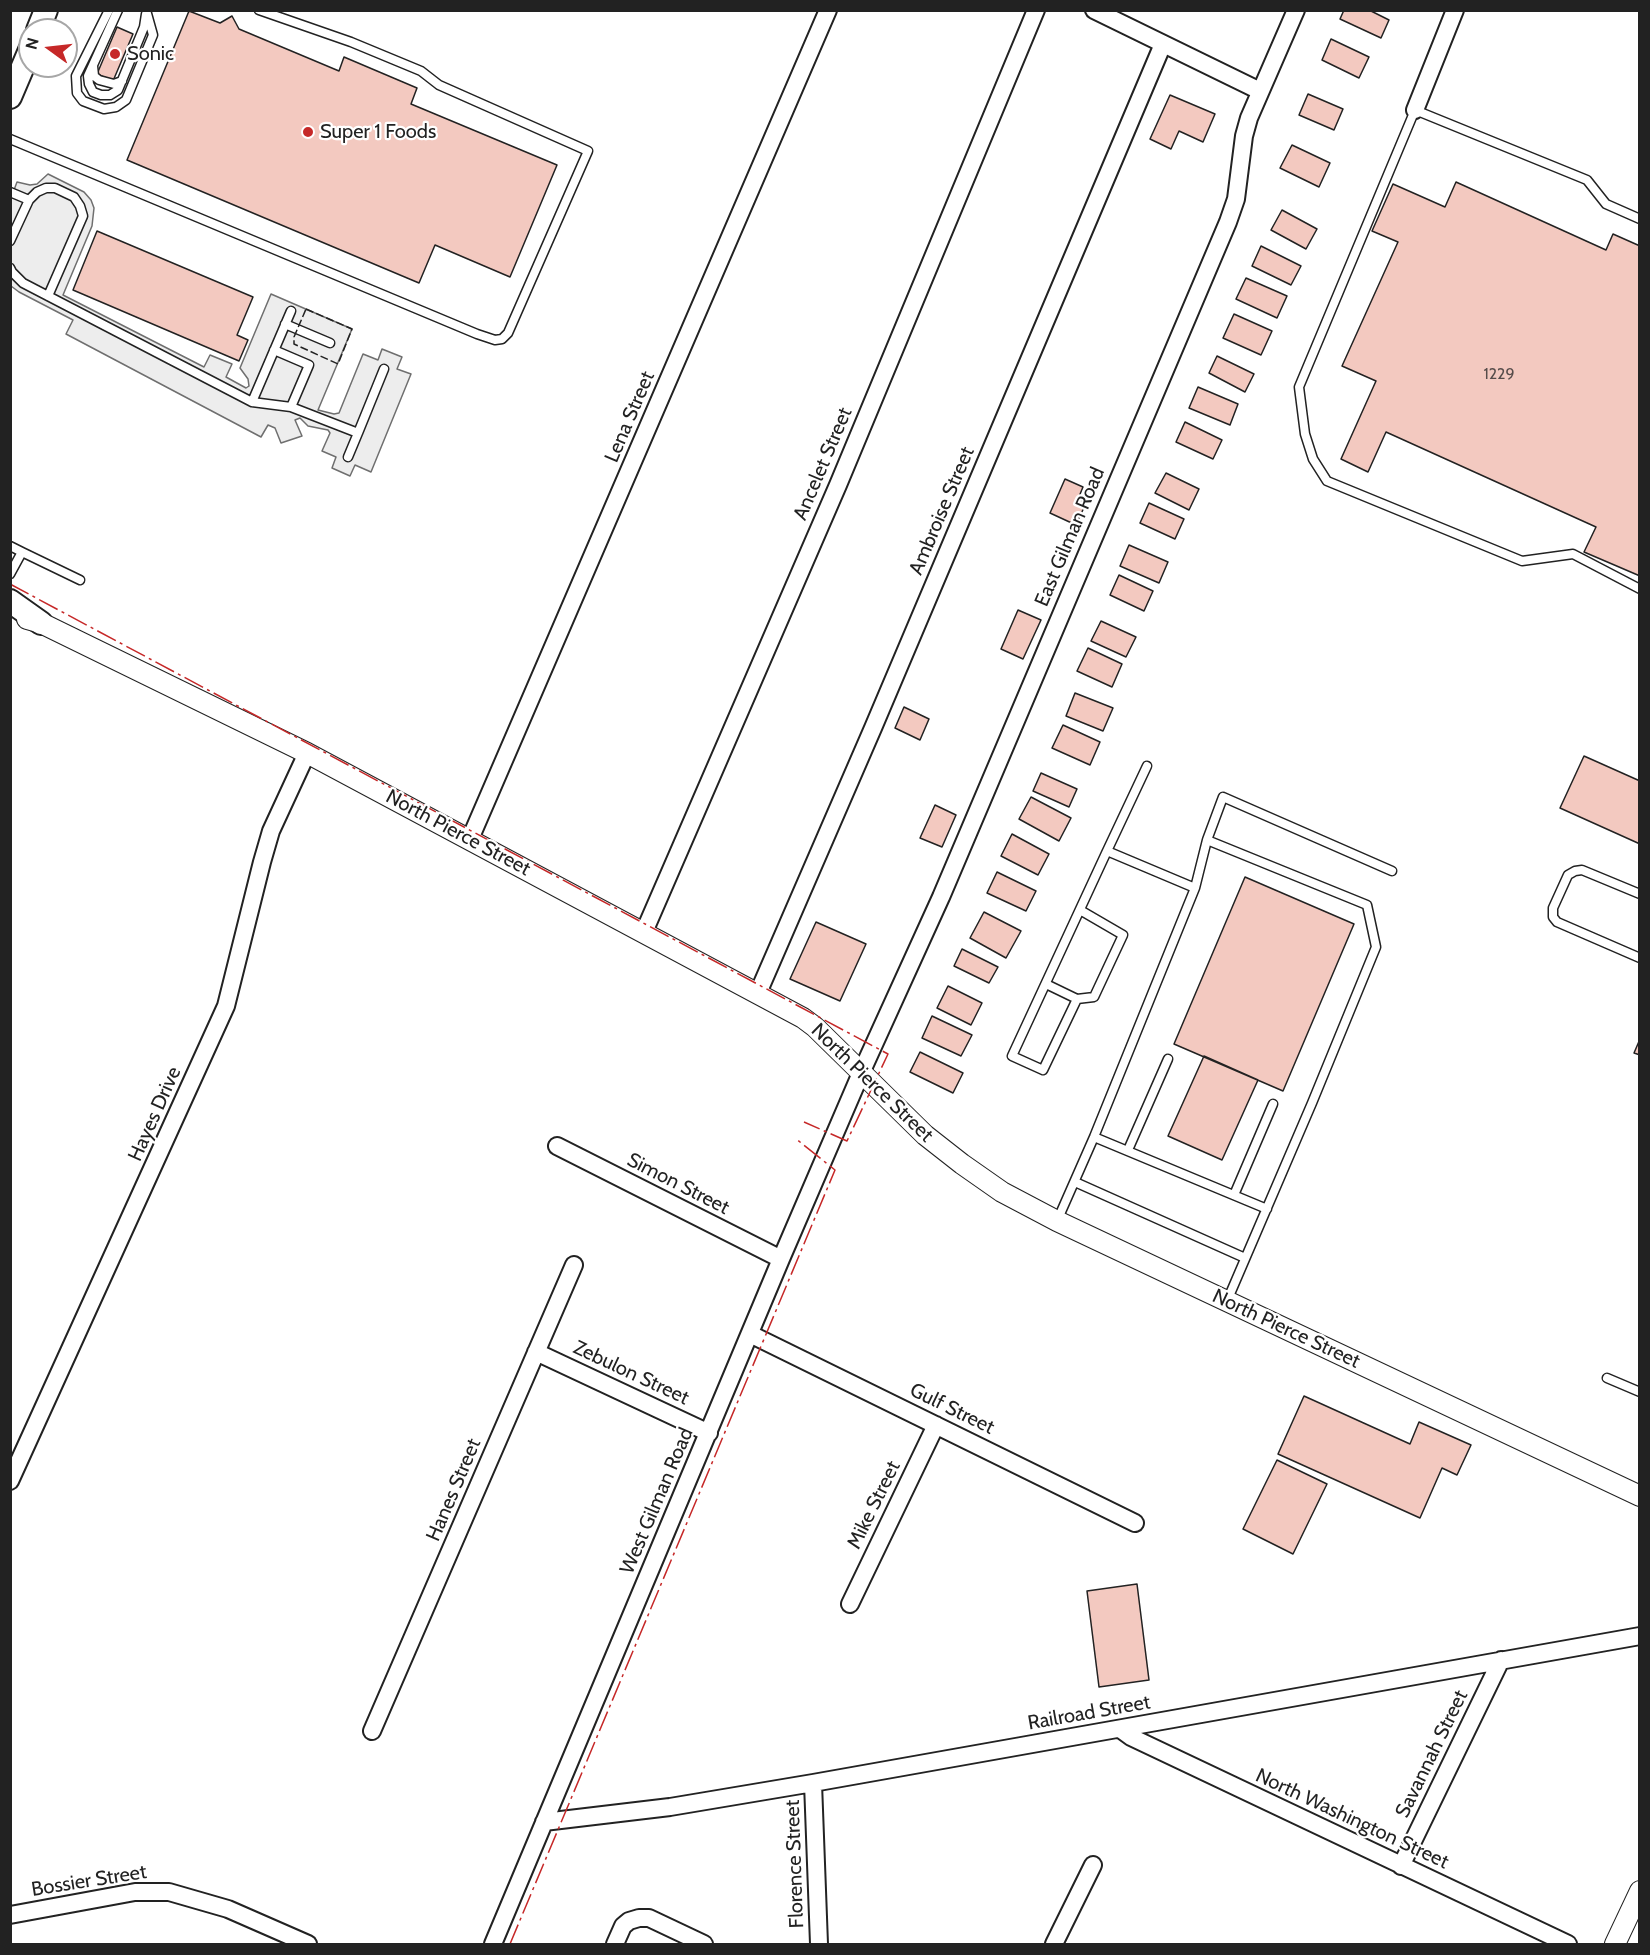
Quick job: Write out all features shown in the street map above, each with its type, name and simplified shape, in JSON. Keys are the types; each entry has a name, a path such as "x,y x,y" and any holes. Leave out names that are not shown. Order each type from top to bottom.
{"main road":[{"path":"10,97 18,78"},
{"path":"10,601 41,624"}],"street":[{"name":"Lena Street","path":"470,839 828,10"},
{"name":"Ancelet Street","path":"644,932 838,485 1036,10"},
{"path":"1094,10 1260,91"},
{"name":"East Gilman Road","path":"861,1074 940,897 1228,222 1238,187 1244,136 1260,91 1296,10"},
{"path":"1415,110 1455,10"},
{"name":"Ambroise Street","path":"759,993 1163,44"},
{"name":"North Pierce Street","path":"10,613 41,624 307,753 759,993 809,1023 925,1135 1002,1192 1057,1221 1640,1496"},
{"name":"Hayes Drive","path":"10,1481 226,1006 262,862 272,831 307,753"},
{"name":"West Gilman Road","path":"493,1944 861,1074"},
{"name":"Simon Street","path":"557,1146 781,1259"},
{"name":"Hanes Street","path":"372,1731 574,1265"},
{"name":"Gulf Street","path":"750,1334 1135,1523"},
{"name":"Zebulon Street","path":"536,1352 709,1433"},
{"name":"Mike Street","path":"850,1604 936,1425"},
{"name":"Railroad Street","path":"544,1822 670,1807 813,1783 1640,1636"},
{"name":"Savannah Street","path":"1401,1866 1501,1660"},
{"name":"North Washington Street","path":"1120,1729 1131,1737 1568,1944"},
{"name":"Florence Street","path":"813,1783 819,1944"},
{"path":"1054,1944 1093,1865"},
{"path":"1615,1944 1640,1891"},
{"name":"Bossier Street","path":"10,1915 135,1892 169,1892 228,1909 308,1944"},
{"path":"615,1944 623,1926 629,1921 649,1918 704,1944"}],"lane":[{"path":"110,10 76,76 77,93 83,101 104,109 116,107 126,100 153,35 146,11"},
{"path":"118,10 88,75 93,92 101,96 110,95 118,90 144,27 146,11"},
{"path":"10,139 477,334 495,340 502,339 508,333 588,151 439,85 421,71 351,42 259,10"},
{"path":"93,65 94,76 99,80 114,84 122,81"},
{"path":"1640,219 1606,204 1587,180 1415,110 1299,387 1305,434 1313,459 1327,482 1522,561 1573,554 1640,589"},
{"path":"10,241 28,200 37,192 46,188 55,188 74,197 83,216 48,296"},
{"path":"10,192 28,200"},
{"path":"10,268 23,283 252,402 291,407 358,433"},
{"path":"252,402 291,311"},
{"path":"285,324 330,343"},
{"path":"274,350 309,365 291,407"},
{"path":"348,457 384,369"},
{"path":"10,546 80,580"},
{"path":"10,574 22,552"},
{"path":"1077,999 1043,1070 1012,1056 1147,766"},
{"path":"1057,1221 1094,1137 1195,888 1207,840 1223,796 1392,871"},
{"path":"1207,840 1367,905 1376,947 1227,1301"},
{"path":"1107,851 1195,888"},
{"path":"1640,894 1582,870 1575,871 1568,875 1553,908 1553,916 1557,922 1640,958"},
{"path":"1046,984 1077,999 1094,997 1124,935 1080,910"},
{"path":"1128,1150 1168,1059"},
{"path":"1234,1195 1273,1104"},
{"path":"1094,1137 1267,1209"},
{"path":"1075,1182 1245,1258"},
{"path":"1607,1378 1640,1392"}],"shaded area":[{"path":"48,174 84,192 94,208 92,226 63,295 204,367 210,355 232,364 226,377 246,388 249,386 248,379 240,368 271,294 352,329 318,410 334,414 339,413 363,354 378,360 382,349 402,357 397,369 411,374 371,472 355,465 350,476 332,468 336,457 322,451 330,433 328,430 308,426 300,418 295,420 302,436 281,443 275,428 268,425 261,437 66,334 73,320 11,286 11,198 17,182 37,184"}],"building":[{"path":"1344,10 1369,10 1389,20 1381,38 1340,19"},
{"name":"Super 1 Foods","path":"189,11 220,23 232,16 239,29 339,71 344,57 417,88 411,104 557,165 510,277 435,245 419,283 127,160"},
{"name":"Sonic","path":"117,27 133,34 113,81 97,74"},
{"path":"1331,39 1369,57 1359,78 1322,60"},
{"path":"1308,94 1343,109 1334,130 1299,115"},
{"path":"1170,95 1215,114 1203,142 1179,131 1171,149 1150,139"},
{"path":"1292,145 1330,163 1319,187 1280,168"},
{"path":"1456,182 1606,250 1613,234 1640,246 1640,576 1584,552 1596,527 1386,432 1368,472 1341,459 1376,381 1342,366 1398,242 1372,231 1393,184 1445,207"},
{"path":"1282,210 1317,229 1306,249 1271,230"},
{"path":"97,231 253,297 237,335 248,340 239,361 73,290"},
{"path":"1261,246 1301,266 1291,285 1252,266"},
{"path":"1246,278 1287,296 1277,318 1236,299"},
{"path":"1234,314 1272,331 1261,355 1223,338"},
{"path":"1217,356 1254,374 1245,392 1209,373"},
{"path":"1198,387 1238,404 1230,425 1189,408"},
{"path":"1185,422 1222,440 1213,459 1176,442"},
{"path":"1166,473 1199,489 1189,510 1155,493"},
{"path":"1065,479 1083,487 1078,499 1086,503 1076,525 1050,513"},
{"path":"1149,503 1184,519 1175,539 1140,523"},
{"path":"1129,545 1168,562 1159,583 1120,566"},
{"path":"1119,575 1153,591 1144,611 1110,595"},
{"path":"1018,610 1041,620 1023,659 1001,649"},
{"path":"1101,621 1136,637 1126,657 1091,641"},
{"path":"1088,648 1122,664 1112,687 1077,671"},
{"path":"1075,693 1113,708 1103,731 1066,716"},
{"path":"904,707 929,719 920,740 895,728"},
{"path":"1063,725 1100,742 1090,765 1052,748"},
{"path":"1584,756 1640,781 1640,844 1560,808"},
{"path":"1041,773 1077,789 1069,807 1033,791"},
{"path":"1031,797 1071,818 1059,841 1019,819"},
{"path":"935,805 956,815 942,847 920,838"},
{"path":"1012,834 1049,854 1038,875 1001,856"},
{"path":"997,872 1036,891 1026,911 987,893"},
{"path":"1245,877 1354,924 1283,1091 1174,1044"},
{"path":"984,912 1021,931 1006,958 970,938"},
{"path":"816,922 866,944 840,1001 790,979"},
{"path":"962,949 998,967 989,983 954,966"},
{"path":"948,986 982,1003 971,1025 937,1008"},
{"path":"932,1016 972,1035 961,1056 922,1038"},
{"path":"1640,1039 1640,1055 1634,1053"},
{"path":"920,1052 963,1073 953,1093 910,1072"},
{"path":"1204,1056 1258,1080 1222,1160 1168,1136"},
{"path":"1304,1396 1410,1444 1419,1422 1471,1445 1457,1475 1442,1468 1420,1518 1278,1454"},
{"path":"1277,1460 1327,1484 1293,1554 1243,1529"},
{"path":"1137,1584 1149,1680 1099,1687 1087,1591"}],"fence":[{"path":"306,309 352,329 338,364 294,344 294,337 306,309"}],"power":[{"path":"10,584 888,1054 847,1141 804,1122"},
{"path":"510,1944 835,1170 795,1138"}],"place":[{"name":"Sonic","path":"115,54"},
{"name":"Super 1 Foods","path":"308,132"}]}
